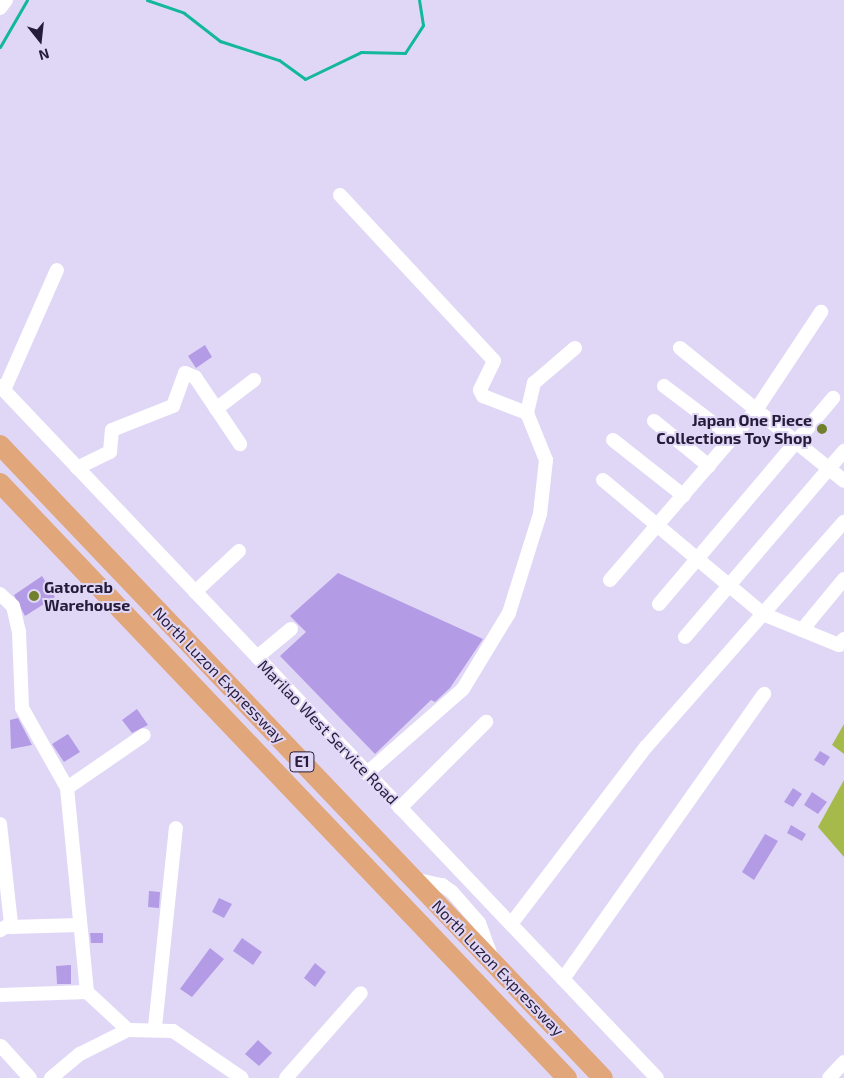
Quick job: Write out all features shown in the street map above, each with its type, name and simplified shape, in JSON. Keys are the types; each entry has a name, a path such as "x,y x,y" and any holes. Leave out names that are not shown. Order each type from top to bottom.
{"highway":[{"name":"North Luzon Expressway","path":"0,445 603,1078"},
{"name":"North Luzon Expressway","path":"0,483 567,1078"}],"street":[{"path":"0,8 6,0"},
{"path":"340,195 494,361 480,390 483,396 527,414"},
{"path":"2,388 57,270"},
{"path":"610,580 756,410 821,312"},
{"path":"367,773 463,689 510,613 540,514 546,460 527,414 534,383 575,348"},
{"path":"680,348 844,481"},
{"path":"77,468 110,452 112,430 174,406 180,378 185,373 194,377 240,444"},
{"path":"216,409 254,380"},
{"path":"664,386 733,438"},
{"name":"Marilao West Service Road","path":"2,388 658,1078"},
{"path":"659,604 833,398"},
{"path":"654,421 709,466"},
{"path":"613,440 684,496"},
{"path":"685,637 844,451"},
{"path":"603,480 762,614 839,645 844,639"},
{"path":"511,924 646,747 844,522"},
{"path":"195,592 239,551"},
{"path":"802,630 844,579"},
{"path":"0,594 13,606 18,625 22,708 67,788 79,926 87,992 128,1030"},
{"path":"257,657 290,628"},
{"path":"563,979 764,694"},
{"path":"400,808 486,722"},
{"path":"67,788 144,735"},
{"path":"0,824 5,928 79,926"},
{"path":"155,1027 176,828"},
{"path":"0,996 87,992"},
{"path":"286,1078 361,993"},
{"path":"51,1078 80,1054 128,1030 155,1027 173,1030 242,1078"},
{"path":"1,1046 30,1078"},
{"path":"829,1078 844,1062"}],"green space":[{"path":"844,724 844,754 832,745"},
{"path":"844,780 844,857 818,827"}],"building":[{"path":"205,345 212,357 196,368 188,356"},
{"path":"338,573 483,639 450,688 435,702 431,700 375,754 280,656 306,632 290,616"},
{"name":"Gatorcab Warehouse","path":"42,576 55,597 25,616 14,595"},
{"path":"137,709 148,725 132,733 122,720"},
{"path":"18,718 32,745 11,749 10,720"},
{"path":"68,734 80,752 64,762 52,744"},
{"path":"820,751 830,757 824,766 814,760"},
{"path":"793,788 802,794 793,807 784,802"},
{"path":"812,792 827,802 818,814 804,805"},
{"path":"791,825 806,834 802,841 787,833"},
{"path":"765,834 778,841 754,880 742,872"},
{"path":"149,891 160,892 159,908 148,907"},
{"path":"219,898 232,904 224,918 212,912"},
{"path":"90,933 103,933 103,943 91,943"},
{"path":"242,938 262,952 253,965 233,951"},
{"path":"210,948 224,959 192,997 180,989"},
{"path":"315,963 326,972 315,987 304,978"},
{"path":"71,965 71,984 57,984 56,966"},
{"path":"258,1040 272,1053 259,1066 245,1054"}],"waterway":[{"path":"0,47 27,0"},
{"path":"147,0 184,13 220,41 279,60 305,79 361,52 405,53 423,25 419,0"}],"place":[{"name":"Japan One Piece Collections Toy Shop","path":"822,429"},
{"name":"Gatorcab Warehouse","path":"34,596"}]}
